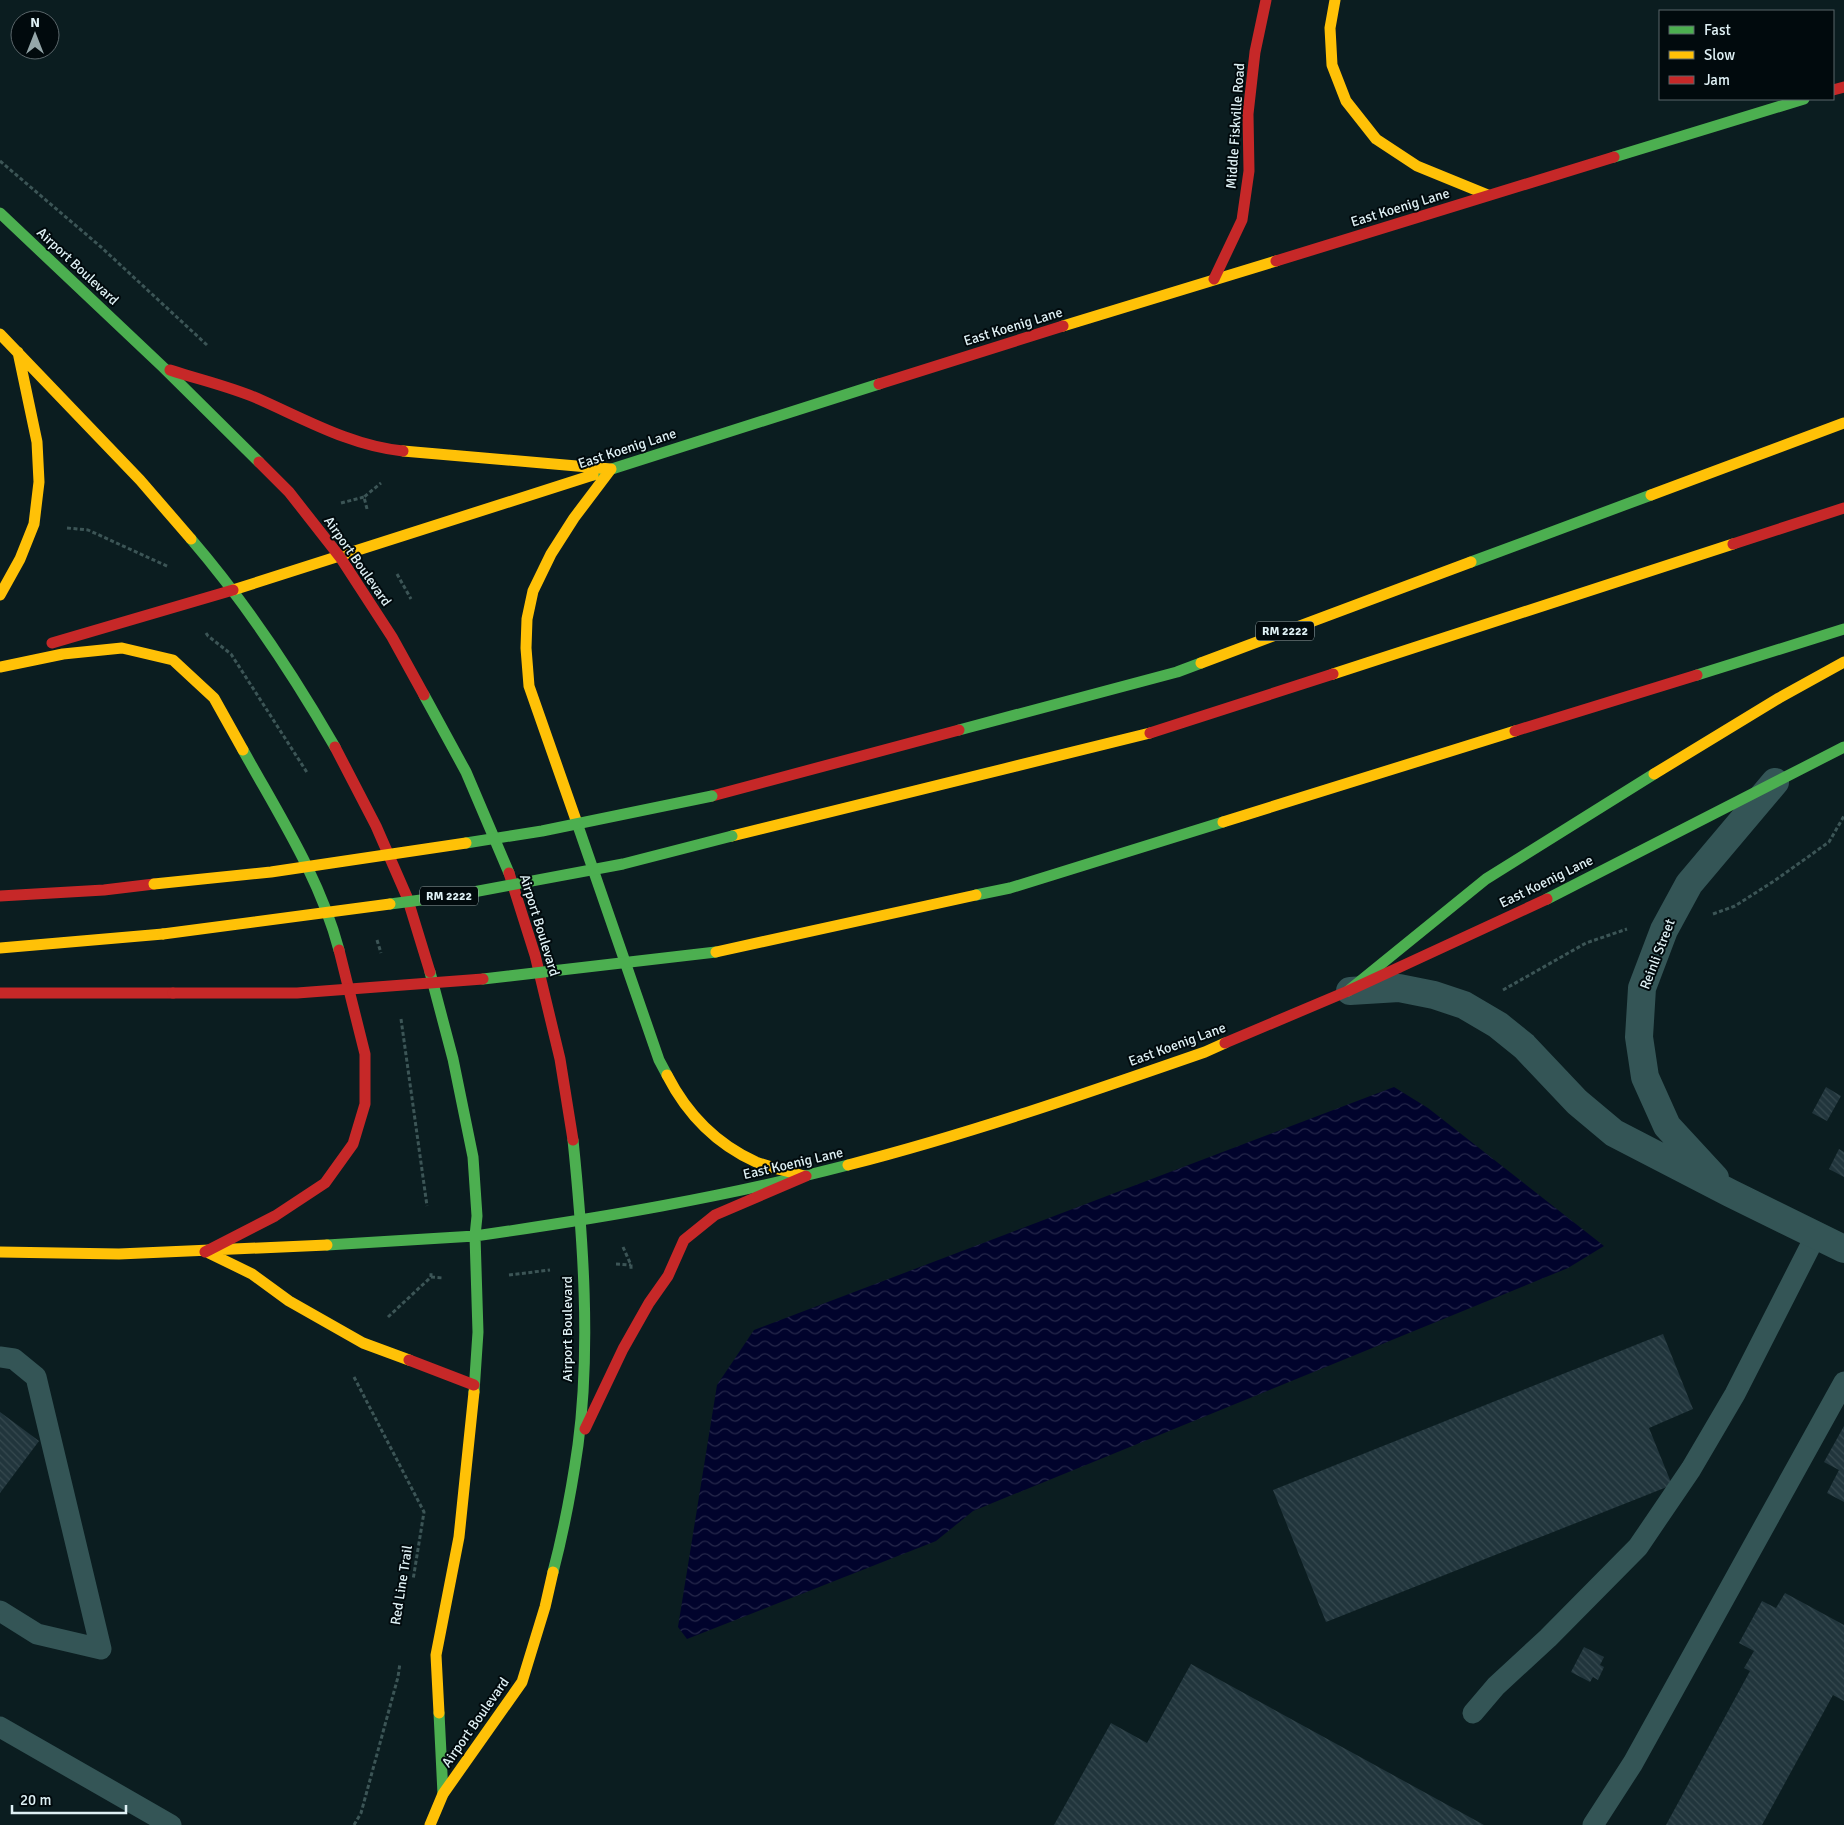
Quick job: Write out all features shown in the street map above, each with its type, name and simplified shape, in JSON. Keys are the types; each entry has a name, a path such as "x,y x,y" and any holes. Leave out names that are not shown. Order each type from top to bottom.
{"main road":[{"name":"Middle Fiskville Road","path":"1214,279 1242,220 1249,171 1248,114 1255,52 1266,0"},
{"path":"1335,0 1330,28 1332,65 1346,101 1376,138 1401,155 1426,171 1488,195"},
{"name":"East Koenig Lane","path":"0,659 340,557 1014,341 1801,100"},
{"name":"Airport Boulevard","path":"0,213 164,368 289,492 340,557 392,637 466,772 505,860 535,955 560,1059 573,1141 580,1221 584,1303 583,1375 578,1444 560,1545 545,1606 522,1682 443,1794 430,1825"},
{"name":"Airport Boulevard","path":"0,334 140,480 233,590 304,693 340,756 376,826 407,896 431,974 462,1098 473,1157 477,1216 475,1236 478,1332 471,1429 459,1537 436,1654 443,1794"},
{"path":"0,595 20,559 34,524 39,482 37,442 18,352"},
{"path":"164,368 259,399 310,424 383,449 611,469"},
{"name":"RM 2222","path":"0,896 104,890 271,872 542,831 712,796 1177,672 1844,423"},
{"path":"611,469 558,543 539,576 528,610 525,646 530,686 659,1060 678,1097 699,1123 730,1147 757,1162 806,1176"},
{"name":"RM 2222","path":"0,948 163,934 452,896 623,864 1138,737 1844,508"},
{"path":"0,993 297,993 494,978 705,954 1010,888 1844,629"},
{"path":"0,667 63,654 122,648 173,660 214,698 310,870 335,936 364,1054 364,1104 353,1144 325,1183 275,1216 205,1252"},
{"path":"1348,991 1486,879 1669,765 1844,662"},
{"name":"East Koenig Lane","path":"0,1252 205,1252 475,1236 580,1221 689,1202 806,1176 896,1153 1035,1111 1205,1052 1348,991 1534,905 1844,747"},
{"path":"578,1444 623,1350 649,1303 668,1276 684,1240 715,1215 806,1176"},
{"path":"205,1252 252,1274 289,1302 363,1343 474,1385"}],"street":[{"name":"Reinli Street","path":"1730,1193 1667,1126 1645,1077 1639,1037 1642,988 1664,930 1688,884 1776,781"},
{"name":"Reinli Street","path":"1348,991 1399,988 1434,995 1464,1005 1498,1025 1524,1046 1577,1102 1614,1133 1844,1249"}],"lane":[{"path":"1473,1713 1496,1686 1548,1638 1638,1547 1691,1470 1730,1403 1816,1235"},
{"path":"0,1357 14,1359 36,1377 101,1650 37,1634 0,1612"},
{"path":"1593,1825 1633,1763 1844,1382"},
{"path":"0,1727 171,1825"}],"path":[{"path":"0,161 101,247 214,351"},
{"path":"333,506 364,497 380,485 382,479"},
{"path":"364,497 367,509"},
{"path":"62,527 88,530 168,568"},
{"path":"1708,916 1734,906 1774,881 1829,842 1844,816"},
{"path":"1498,992 1586,943 1632,928"},
{"path":"621,1242 631,1265 631,1274"},
{"path":"611,1264 631,1265"},
{"path":"384,1320 431,1278 432,1267"},
{"path":"501,1276 558,1269"},
{"name":"Red Line Trail","path":"353,1374 424,1512 413,1580"},
{"path":"354,1825 361,1813 398,1677 401,1658"}],"water":[{"path":"1394,1087 1428,1108 1604,1246 1568,1268 973,1511 936,1541 687,1639 678,1627 717,1385 754,1330"}],"building":[{"path":"1826,1087 1841,1096 1827,1121 1812,1113"},
{"path":"1839,1149 1844,1152 1844,1177 1829,1169"},
{"path":"1663,1334 1693,1409 1649,1428 1672,1485 1326,1622 1273,1490"},
{"path":"0,1412 39,1441 0,1493"},
{"path":"1844,1426 1844,1502 1827,1493 1839,1470 1824,1462"},
{"path":"1785,1593 1844,1625 1844,1701 1833,1695 1762,1825 1666,1825 1750,1671 1744,1668 1754,1651 1739,1643 1762,1601 1776,1608"},
{"path":"1584,1647 1604,1657 1600,1665 1604,1667 1598,1680 1593,1677 1590,1682 1571,1672"},
{"path":"1191,1664 1484,1825 1054,1825 1111,1723 1147,1743"}],"traffic: fast":[{"path":"1614,157 1801,100"},
{"path":"0,213 164,368 259,462"},
{"path":"593,475 879,384"},
{"path":"1471,562 1651,495"},
{"path":"191,539 250,614 303,693 335,747"},
{"path":"1697,675 1844,629"},
{"path":"959,730 1177,672 1201,663"},
{"path":"424,695 466,772 509,873"},
{"path":"1547,899 1844,747"},
{"path":"243,750 310,872 331,923 339,950"},
{"path":"1348,991 1486,879 1654,774"},
{"path":"466,843 542,831 712,796"},
{"path":"976,895 1010,888 1223,822"},
{"path":"577,823 659,1060 667,1075"},
{"path":"390,904 452,896 623,864 732,836"},
{"path":"483,979 716,952"},
{"path":"430,972 453,1059 473,1157 477,1216 475,1236 478,1332 474,1392"},
{"path":"553,1572 576,1461 584,1370 584,1293 580,1215 573,1140"},
{"path":"475,1236 663,1206 756,1187 848,1165"},
{"path":"327,1245 475,1236"},
{"path":"439,1713 443,1794"}],"traffic: slow":[{"path":"1335,0 1330,28 1332,65 1346,101 1376,139 1417,166 1488,195"},
{"path":"1063,326 1276,261"},
{"path":"0,334 140,480 191,539"},
{"path":"0,595 20,559 34,524 39,482 37,442 18,352"},
{"path":"1651,495 1844,423"},
{"path":"403,451 611,469"},
{"path":"577,823 529,686 526,648 527,619 533,591 551,554 574,518 611,469"},
{"path":"233,590 593,475"},
{"path":"1333,674 1733,544"},
{"path":"1201,663 1471,562"},
{"path":"0,667 63,654 122,648 173,660 214,698 243,750"},
{"path":"1654,774 1779,698 1844,662"},
{"path":"1223,822 1515,731"},
{"path":"732,836 1150,733"},
{"path":"154,884 271,872 466,843"},
{"path":"716,952 976,895"},
{"path":"163,934 390,904"},
{"path":"0,948 163,934"},
{"path":"848,1165 1028,1112 1205,1052 1225,1043"},
{"path":"667,1075 693,1115 728,1146 756,1162 804,1176"},
{"path":"0,1252 119,1254 327,1245"},
{"path":"209,1253 252,1274 289,1301 363,1343 409,1360"},
{"path":"439,1713 436,1655 459,1537 474,1392"},
{"path":"430,1825 443,1794 522,1682 545,1607 553,1572"}],"traffic: jam":[{"path":"1214,279 1242,220 1249,171 1248,114 1255,52 1266,0"},
{"path":"1834,90 1844,87"},
{"path":"1276,261 1614,157"},
{"path":"879,384 1063,326"},
{"path":"170,370 250,395 312,424 348,438 366,444 403,451"},
{"path":"259,462 289,492 340,557 392,637 424,695"},
{"path":"1733,544 1844,508"},
{"path":"52,643 233,590"},
{"path":"1150,733 1333,674"},
{"path":"1515,731 1697,675"},
{"path":"712,796 959,730"},
{"path":"335,747 376,826 407,897 430,972"},
{"path":"509,873 535,955 560,1059 573,1140"},
{"path":"0,896 104,890 154,884"},
{"path":"1225,1043 1348,991 1547,899"},
{"path":"205,1252 275,1216 325,1183 353,1144 365,1104 365,1054 339,950"},
{"path":"173,993 297,993 483,979"},
{"path":"0,993 173,993"},
{"path":"585,1429 623,1349 649,1303 668,1276 684,1240 715,1215 806,1176"},
{"path":"409,1360 474,1385"}]}
